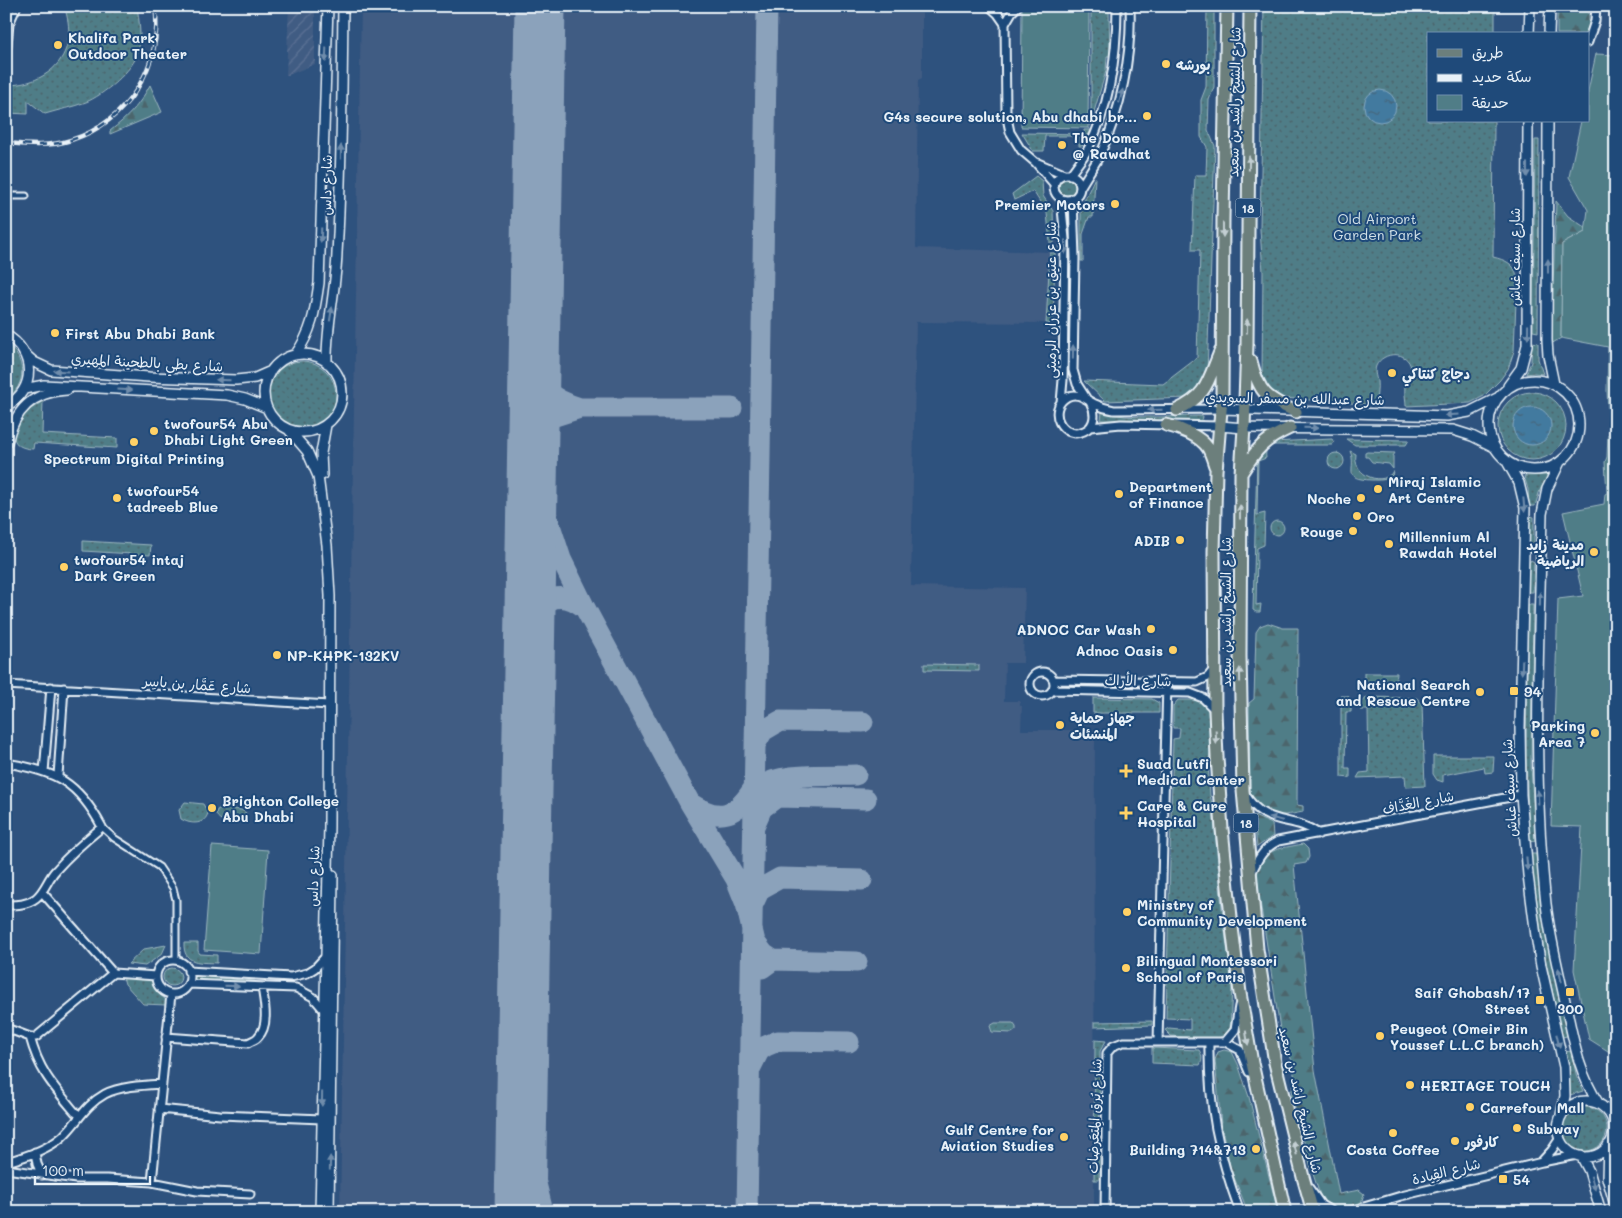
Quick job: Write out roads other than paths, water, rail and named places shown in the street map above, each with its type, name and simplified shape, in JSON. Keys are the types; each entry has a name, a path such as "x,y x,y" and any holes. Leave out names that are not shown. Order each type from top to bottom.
{"main road":[{"name":"شارع الشيخ راشد بن سعيد","path":"1227,6 1222,409 1216,471 1214,552 1215,711 1222,829 1240,993 1252,1064 1285,1212"},
{"name":"شارع الشيخ راشد بن سعيد","path":"1250,6 1247,346 1241,473 1240,656 1243,790 1257,949 1275,1063 1313,1212"},
{"path":"1247,346 1259,387 1273,401 1296,412"},
{"path":"1177,410 1200,396 1222,348"},
{"path":"1166,425 1182,430 1205,444 1210,452 1216,471"},
{"path":"1241,473 1262,444 1274,435 1290,428"}],"street":[{"path":"6,65 10,24 18,6"},
{"name":"شارع داس","path":"295,355 308,334 314,316 319,283 328,6"},
{"name":"شارع داس","path":"327,363 326,343 334,289 340,217 343,6"},
{"path":"989,6 1005,24"},
{"path":"1018,6 1005,24 1006,114 1010,132 1021,150 1035,162 1054,184 1055,193 1065,200 1076,196 1099,156 1114,120 1124,84 1131,28 1130,6"},
{"path":"1054,184 1058,178 1067,174 1087,150 1103,113 1111,82 1117,29 1117,6"},
{"path":"1529,32 1530,6"},
{"path":"1549,32 1550,6"},
{"path":"1590,35 1596,6"},
{"path":"6,16 10,24"},
{"name":"شارع سيف غباش","path":"1508,387 1521,368 1527,346 1528,122"},
{"path":"1548,122 1547,340 1554,384"},
{"path":"1035,162 1067,174 1078,181 1080,188"},
{"path":"6,196 26,196"},
{"name":"شارع عتيق بن عزران الرميثي","path":"1073,198 1075,258 1073,370 1077,384 1088,400"},
{"name":"شارع عتيق بن عزران الرميثي","path":"1061,199 1065,239 1061,402"},
{"name":"شارع بطي بالطحينة المهيري","path":"6,335 17,343 34,362 51,370 148,377 236,380 255,378 271,371"},
{"path":"6,406 16,399 24,389 29,371 25,354"},
{"path":"295,355 315,356 327,363 339,378 342,391 338,410 326,425 308,432 289,430 274,419 267,408 264,389 271,371 284,359 295,355"},
{"path":"1529,380 1554,384 1561,388 1576,408 1579,424 1577,440 1560,462 1553,466 1537,470 1521,468 1506,460 1494,447 1488,426 1490,411 1497,398 1508,387 1529,380"},
{"name":"شارع بطي بالطحينة المهيري","path":"24,389 44,385 227,395 245,399 267,408"},
{"path":"7,442 15,419 22,409 32,401 56,391 93,388"},
{"path":"1090,427 1095,415 1094,408 1088,400 1081,396 1070,396 1061,402 1058,407 1057,417 1060,426 1076,433 1090,427 1105,424 1244,428 1452,430 1472,436 1494,447"},
{"name":"شارع عبدالله بن مسفر السويدي","path":"1088,400 1102,407 1120,411 1222,409 1447,416 1469,412 1497,398"},
{"name":"شارع داس","path":"326,425 321,463 333,544 336,622 329,1212"},
{"name":"شارع داس","path":"289,430 307,451 315,467 320,485 330,588 329,820 320,1212"},
{"name":"شارع سيف غباش","path":"1506,460 1516,475 1524,499 1520,728 1521,795 1528,875 1536,936 1564,1067 1565,1096 1561,1115"},
{"name":"شارع سيف غباش","path":"1560,462 1543,502 1537,753 1539,812 1546,904 1553,946 1580,1066 1588,1086 1601,1106"},
{"path":"1524,564 1532,557 1541,562"},
{"name":"شارع الأراك","path":"1054,680 1197,682 1208,677 1216,668"},
{"path":"1040,672 1049,673 1054,680 1053,690 1045,696 1038,695 1033,691 1030,682 1033,676 1040,672"},
{"path":"1090,680 1090,691"},
{"path":"1158,1042 1167,682"},
{"name":"شارع عَمَّار بن ياسِر","path":"6,685 329,705"},
{"path":"44,772 51,688"},
{"path":"58,776 64,688"},
{"name":"شارع الأراك","path":"1053,690 1190,693 1207,700 1215,711"},
{"path":"48,741 53,746 60,743"},
{"path":"6,764 58,776 84,798 102,827 114,838 159,867 173,888 176,900 176,960"},
{"path":"1243,790 1250,802 1266,816 1310,828 1319,834"},
{"name":"شارع الغَدَّاف","path":"1250,876 1262,854 1278,841 1521,795"},
{"path":"6,904 17,906 29,902 42,892 55,871 76,849 102,827"},
{"path":"42,892 113,974"},
{"path":"188,971 291,977 308,973 325,958"},
{"path":"176,960 185,966 188,971 190,976 188,984 182,991 170,994 158,985 156,976 158,969 165,961 176,960"},
{"path":"6,1028 30,1037 36,1037 113,974 156,976"},
{"path":"166,1037 248,1043 259,1037 264,1026 265,1011 259,975"},
{"path":"290,988 291,977"},
{"path":"188,984 290,988 308,993 318,1001 324,1010"},
{"path":"1240,993 1237,1026 1234,1033 1225,1042 1236,1047 1243,1054 1260,1102"},
{"path":"152,1182 170,994"},
{"path":"30,1037 34,1052 44,1074 80,1115"},
{"name":"شارع بُرق المِتعَرضات","path":"1104,1212 1108,1053 1113,1046 1123,1042 1225,1042"},
{"path":"1209,1042 1210,1095 1216,1134 1225,1171 1240,1212"},
{"path":"6,1162 35,1152 61,1137 90,1103 107,1093 139,1085 162,1084"},
{"path":"1601,1212 1589,1171 1579,1156 1567,1148 1560,1138 1558,1126 1561,1115 1570,1106 1581,1102 1587,1101 1616,1110"},
{"path":"1601,1106 1611,1119 1613,1126 1607,1178 1616,1208"},
{"path":"159,1109 220,1115 322,1119"},
{"path":"1542,1162 1560,1138"},
{"path":"1579,1156 1596,1154 1611,1141"},
{"path":"35,1152 37,1164 42,1175"},
{"name":"شارع القِيادة","path":"1347,1212 1542,1162 1579,1156"},
{"path":"6,1169 76,1179 152,1182 197,1191 250,1194"},
{"path":"1303,1177 1321,1205 1333,1212"},
{"path":"1377,1203 1380,1212"}],"water":[{"path":"1380,90 1386,91 1391,95 1395,100 1395,112 1391,117 1386,121 1380,122 1374,121 1369,117 1365,112 1364,106 1365,100 1369,95 1374,91"},
{"path":"1532,407 1545,413 1551,426 1545,439 1532,445 1519,439 1513,426 1519,413"}],"railway":[{"path":"6,143 55,144 91,132 109,120 125,105 147,69 154,49 156,28 155,6"}],"place":[{"name":"Khalifa Park Outdoor Theater","path":"58,45"},
{"name":"بورشه","path":"1166,64"},
{"name":"G4s secure solution, Abu dhabi br...","path":"1147,116"},
{"name":"The Dome @ Rawdhat","path":"1062,145"},
{"name":"Premier Motors","path":"1115,204"},
{"name":"First Abu Dhabi Bank","path":"55,333"},
{"name":"دجاج كنتاكي","path":"1392,373"},
{"name":"twofour54 Abu Dhabi Light Green","path":"154,431"},
{"name":"Spectrum Digital Printing","path":"134,442"},
{"name":"Miraj Islamic Art Centre","path":"1378,489"},
{"name":"Department of Finance","path":"1119,494"},
{"name":"twofour54 tadreeb Blue","path":"117,498"},
{"name":"Noche","path":"1361,498"},
{"name":"Oro","path":"1357,516"},
{"name":"Rouge","path":"1353,531"},
{"name":"ADIB","path":"1180,540"},
{"name":"Millennium Al Rawdah Hotel","path":"1389,544"},
{"name":"مدينة زايد الرياضية","path":"1594,552"},
{"name":"twofour54 intaj Dark Green","path":"64,567"},
{"name":"ADNOC Car Wash","path":"1151,629"},
{"name":"Adnoc Oasis","path":"1173,650"},
{"name":"NP-KHPK-132KV","path":"277,655"},
{"name":"94","path":"1514,691"},
{"name":"National Search and Rescue Centre","path":"1480,692"},
{"name":"جهاز حماية المنشئات","path":"1060,725"},
{"name":"Parking Area 7","path":"1595,733"},
{"name":"Suad Lutfi Medical Center","path":"1126,771"},
{"name":"Brighton College Abu Dhabi","path":"212,808"},
{"name":"Care & Cure Hospital","path":"1126,813"},
{"name":"Ministry of Community Development","path":"1127,912"},
{"name":"Bilingual Montessori School of Paris","path":"1126,968"},
{"name":"300","path":"1570,992"},
{"name":"Saif Ghobash/17 Street","path":"1540,1000"},
{"name":"Peugeot (Omeir Bin Youssef L.L.C branch)","path":"1380,1036"},
{"name":"HERITAGE TOUCH","path":"1410,1085"},
{"name":"Carrefour Mall","path":"1470,1107"},
{"name":"Subway","path":"1517,1128"},
{"name":"Costa Coffee","path":"1393,1133"},
{"name":"Gulf Centre for Aviation Studies","path":"1064,1137"},
{"name":"كارفور","path":"1455,1141"},
{"name":"Building 714&713","path":"1256,1149"},
{"name":"54","path":"1503,1179"}],"park label":[{"name":"Old Airport Garden Park","path":"1377,226"}]}
